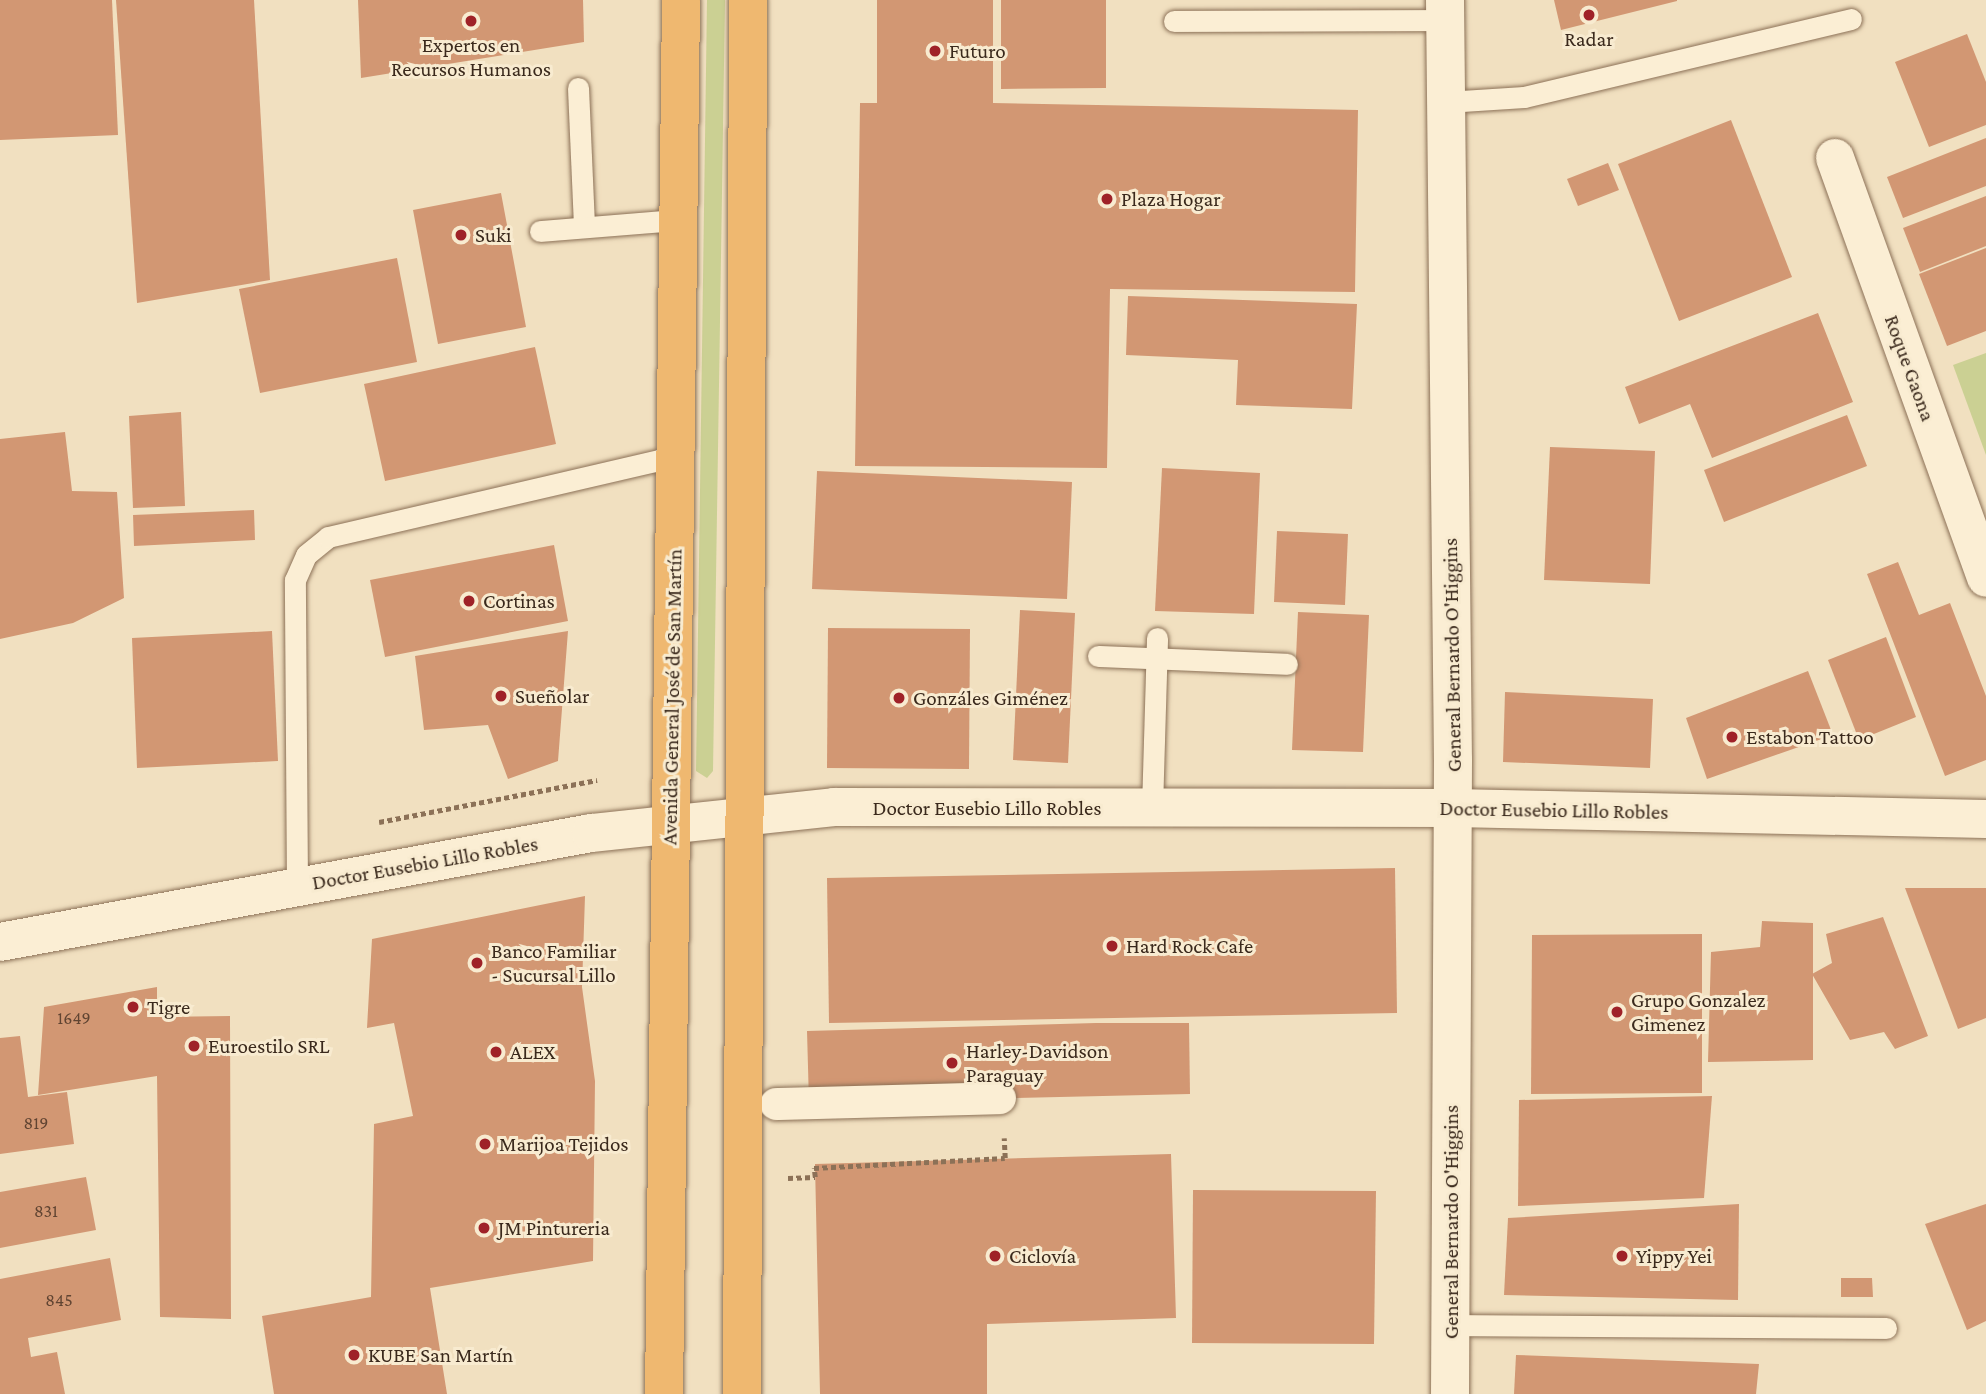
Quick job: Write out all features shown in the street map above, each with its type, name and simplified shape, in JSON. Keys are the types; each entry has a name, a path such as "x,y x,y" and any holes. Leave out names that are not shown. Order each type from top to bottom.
{"highway":[{"name":"Avenida General José de San Martín","path":"664,1394 681,0"},
{"path":"742,1394 747,814 748,0"}],"main road":[{"name":"General Bernardo O'Higgins","path":"1445,10 1453,808 1450,1394"},
{"name":"Roque Gaona","path":"1835,158 1986,578"},
{"name":"Doctor Eusebio Lillo Robles","path":"0,942 297,886 671,822 845,807 1453,808 1986,819"}],"street":[{"path":"776,1104 1000,1098"}],"lane":[{"path":"1174,21 1445,10"},
{"path":"1446,102 1524,97 1851,19"},
{"path":"578,88 584,227"},
{"path":"540,231 678,220"},
{"path":"297,886 295,580 306,555 328,537 675,457"},
{"path":"1152,808 1157,646"},
{"path":"1098,656 1157,646 1287,664"},
{"path":"1450,1325 1886,1328"}],"path":[{"path":"776,1178 815,1177 814,1168 1005,1158"}],"green space":[{"path":"707,0 725,0 713,771 707,778 696,771"},
{"path":"1986,353 1986,455 1953,365"}],"building":[{"path":"0,0 112,0 118,135 0,140"},
{"path":"116,0 254,0 270,280 137,303"},
{"name":"Expertos en Recursos Humanos","path":"358,0 583,0 584,42 361,78"},
{"name":"Plaza Hogar","path":"877,0 993,0 993,103 1358,110 1355,292 1110,289 1107,468 855,466 860,103 877,103"},
{"path":"1001,0 1106,0 1106,88 1001,89"},
{"name":"Radar","path":"1554,0 1677,0 1677,1 1561,30"},
{"path":"1967,34 1986,82 1986,125 1929,147 1895,62"},
{"path":"1731,120 1792,277 1679,321 1618,164"},
{"path":"1986,138 1986,186 1903,218 1887,177"},
{"path":"1608,163 1619,190 1578,206 1567,179"},
{"path":"501,193 526,327 438,344 413,210"},
{"path":"1986,196 1986,246 1920,272 1903,228"},
{"path":"1986,248 1986,331 1947,346 1919,274"},
{"path":"397,258 417,362 260,393 239,289"},
{"path":"1128,296 1357,304 1352,409 1236,405 1238,360 1126,355"},
{"path":"1818,313 1853,402 1712,458 1690,404 1639,424 1625,387"},
{"path":"535,347 556,444 385,481 364,384"},
{"path":"181,412 185,506 133,508 129,416"},
{"path":"1847,415 1867,466 1724,522 1704,470"},
{"path":"65,432 72,491 117,492 124,598 73,623 0,639 0,439"},
{"path":"1550,447 1655,451 1650,584 1544,580"},
{"path":"1162,468 1260,473 1254,614 1155,611"},
{"path":"817,471 1072,482 1067,599 812,589"},
{"path":"254,510 255,540 134,546 133,515"},
{"path":"1277,531 1348,534 1345,605 1274,602"},
{"path":"554,545 568,621 385,657 370,580"},
{"path":"1898,562 1919,615 1950,603 1986,696 1986,760 1945,776 1867,574"},
{"path":"1020,610 1075,613 1068,763 1013,760"},
{"path":"1298,612 1369,615 1363,752 1292,750"},
{"name":"Gonzáles Giménez","path":"828,628 970,629 969,769 827,768"},
{"path":"272,631 278,761 137,768 132,638"},
{"path":"568,631 558,761 508,779 488,725 424,730 415,656"},
{"path":"1886,637 1916,717 1859,740 1828,660"},
{"path":"1808,671 1833,735 1707,779 1686,718"},
{"path":"1505,692 1653,699 1650,768 1503,762"},
{"path":"1395,868 1397,1013 829,1023 827,878"},
{"path":"1905,888 1986,888 1986,1018 1958,1029"},
{"path":"585,896 582,987 595,1081 593,1261 430,1288 447,1394 274,1394 262,1316 371,1297 374,1124 413,1116 394,1023 367,1028 372,939"},
{"path":"1883,917 1928,1036 1895,1049 1884,1032 1850,1040 1812,974 1832,963 1826,934"},
{"path":"1762,921 1813,923 1813,1060 1708,1062 1711,952 1760,947"},
{"name":"Grupo Gonzalez Gimenez","path":"1702,934 1702,1093 1531,1094 1532,935"},
{"path":"157,987 157,1017 230,1016 231,1319 160,1317 157,1076 38,1095 44,1007"},
{"path":"1189,1023 1190,1094 809,1103 807,1031"},
{"path":"20,1036 28,1097 67,1092 74,1144 0,1154 0,1038"},
{"path":"1712,1096 1704,1198 1518,1206 1519,1100"},
{"name":"Ciclovía","path":"1171,1154 1176,1318 987,1324 987,1394 820,1394 815,1164"},
{"path":"86,1177 96,1230 0,1248 0,1192"},
{"path":"1193,1190 1376,1191 1374,1344 1192,1343"},
{"name":"Yippy Yei","path":"1739,1204 1738,1300 1504,1295 1508,1218"},
{"path":"1986,1204 1986,1321 1967,1330 1925,1224"},
{"path":"110,1258 121,1320 28,1338 31,1357 57,1352 65,1394 0,1394 0,1279"},
{"path":"1841,1278 1872,1278 1873,1297 1841,1297"},
{"path":"1516,1355 1759,1364 1756,1394 1514,1394"}],"place":[{"name":"Radar","path":"1589,15"},
{"name":"Expertos en Recursos Humanos","path":"471,21"},
{"name":"Futuro","path":"935,51"},
{"name":"Plaza Hogar","path":"1107,199"},
{"name":"Suki","path":"461,235"},
{"name":"Cortinas","path":"469,601"},
{"name":"Sueñolar","path":"501,696"},
{"name":"Gonzáles Giménez","path":"899,698"},
{"name":"Estabon Tattoo","path":"1732,737"},
{"name":"Hard Rock Cafe","path":"1112,946"},
{"name":"Banco Familiar - Sucursal Lillo","path":"477,963"},
{"name":"Tigre","path":"133,1007"},
{"name":"Grupo Gonzalez Gimenez","path":"1617,1012"},
{"name":"Euroestilo SRL","path":"194,1046"},
{"name":"ALEX","path":"496,1052"},
{"name":"Harley-Davidson Paraguay","path":"952,1063"},
{"name":"Marijoa Tejidos","path":"485,1144"},
{"name":"JM Pintureria","path":"484,1228"},
{"name":"Ciclovía","path":"995,1256"},
{"name":"Yippy Yei","path":"1622,1256"},
{"name":"KUBE San Martín","path":"354,1355"}]}
